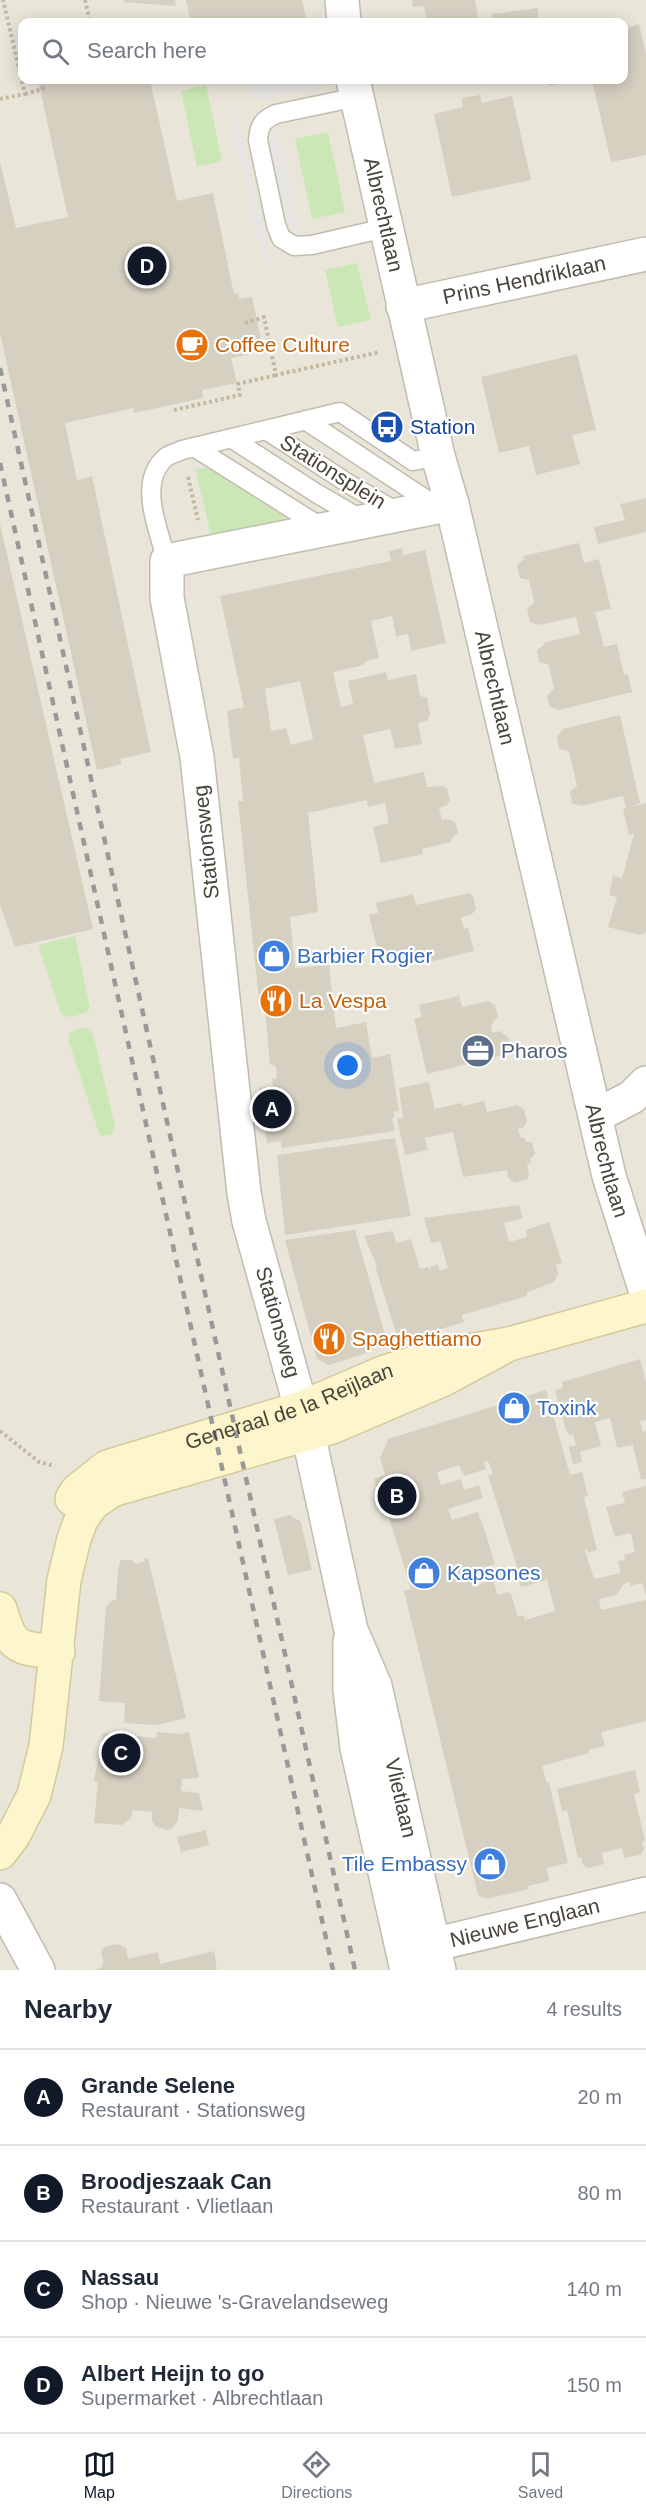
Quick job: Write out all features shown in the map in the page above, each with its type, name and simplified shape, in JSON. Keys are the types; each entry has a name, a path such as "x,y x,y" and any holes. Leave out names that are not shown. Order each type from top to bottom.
{"street":[{"path":"342,0 344,18"},
{"name":"Albrechtlaan","path":"355,88 438,456 445,506 609,1176 645,1293"},
{"name":"Prins Hendriklaan","path":"403,306 646,254"},
{"path":"167,561 445,506"},
{"name":"Stationsweg","path":"167,561 167,598 197,757 244,1193 249,1221 305,1420"},
{"path":"596,1116 632,1097 646,1083"},
{"name":"Generaal de la Reijlaan","path":"110,1479 305,1420 332,1427 444,1379 509,1344 645,1293"},
{"name":"Vlietlaan","path":"305,1420 351,1630 375,1686 421,1959"},
{"path":"0,1852 13,1836 34,1795 46,1746 64,1580 60,1542 65,1513 77,1491 110,1479"},
{"path":"0,1609 9,1636 17,1645 29,1649 58,1652"},
{"name":"Nieuwe Englaan","path":"421,1959 646,1894"},
{"path":"0,1900 38,1970"}],"lane":[{"path":"355,88 276,114 265,119 258,129 258,140 276,225 281,238 294,246 312,245 385,228"},
{"name":"Stationsplein","path":"167,561 151,499 153,476 165,458 194,447 340,412 413,461 438,456"},
{"name":"Stationsplein","path":"305,420 445,506"},
{"name":"Stationsplein","path":"266,430 401,514"},
{"name":"Stationsplein","path":"231,438 365,522"},
{"path":"194,447 325,529"}],"path":[{"path":"3,0 18,65"},
{"path":"85,0 89,18"},
{"path":"14,48 18,48"},
{"path":"23,84 25,94"},
{"path":"0,99 43,89 41,84"},
{"path":"245,323 264,317 276,375"},
{"path":"174,410 240,394 238,384 413,344"},
{"path":"0,1431 39,1462 110,1479"}],"shaded area":[{"path":"0,0 646,0 646,1970 0,1970"},
{"path":"249,84 319,84 320,86 253,101"},
{"path":"235,105 272,266 264,262 260,255 229,115"},
{"path":"279,129 302,234 294,231 287,221 270,140"}],"green space":[{"path":"206,85 222,161 197,167 181,91"},
{"path":"328,132 345,212 312,219 295,139"},
{"path":"357,263 371,320 338,327 325,270"},
{"path":"195,469 211,469 287,519 211,535"},
{"path":"75,936 90,1008 87,1012 72,1017 64,1016 60,1011 38,945"},
{"path":"81,1028 88,1029 93,1034 115,1126 112,1135 102,1136 99,1133 68,1039 69,1033"}],"building":[{"path":"124,0 175,0 176,6 124,2"},
{"path":"186,0 302,0 306,18 190,18"},
{"path":"412,0 475,0 478,18 426,18 424,6 413,7"},
{"path":"538,8 538,18 492,18 492,14"},
{"path":"639,24 646,54 646,155 611,162 593,84 628,84 628,28"},
{"path":"39,84 151,84 177,201 213,193 234,294 238,293 239,299 252,297 261,340 249,342 252,354 231,358 237,383 202,390 203,398 134,413 133,408 65,423 77,480 92,476 151,752 120,759 122,764 97,770 0,333 0,162 16,228 68,217"},
{"path":"480,95 482,103 512,96 531,180 452,197 434,114 463,107 462,98"},
{"path":"577,354 596,430 572,435 580,464 536,475 529,446 499,453 481,377"},
{"path":"646,498 646,532 598,544 594,527 625,520 620,504"},
{"path":"0,524 93,929 15,947 0,905"},
{"path":"579,543 584,563 599,559 611,609 595,612 604,647 617,644 624,675 628,674 632,692 559,710 550,707 547,696 554,689 549,665 539,662 537,650 544,645 543,643 580,634 576,617 539,625 530,622 527,609 534,603 532,592 529,580 520,578 517,565 524,559 523,556"},
{"path":"402,548 403,555 425,550 446,643 411,651 408,634 396,636 392,616 371,621 379,658 365,661 364,665 333,672 341,707 353,704 348,681 386,672 388,680 416,674 420,696 427,698 430,714 427,721 418,723 422,744 395,749 390,729 363,735 374,783 424,772 427,787 447,788 450,801 446,806 439,808 442,820 448,819 455,822 458,832 451,842 422,849 423,854 381,863 373,827 389,823 385,803 368,807 367,800 308,813 318,912 290,917 295,968 329,965 336,1028 366,1022 372,1058 390,1054 399,1111 393,1112 395,1131 282,1148 281,1141 267,1143 259,1088 273,1086 272,1079 277,1078 276,1067 270,1064 265,1009 260,1010 238,801 243,801 239,758 233,759 227,711 244,707 220,596 391,561 389,551","holes":["300,681 313,739 291,745 286,728 271,731 265,689"]},
{"path":"620,715 640,803 631,807 646,803 646,932 640,935 608,927 617,897 609,895 613,876 622,878 634,834 629,835 623,809 626,808 623,796 581,806 572,803 570,792 577,786 569,751 559,749 557,736 563,729"},
{"path":"469,893 473,896 476,909 472,914 461,918 464,929 468,928 474,951 419,965 415,947 379,956 369,915 378,913 376,903 413,894 416,905"},
{"path":"459,996 462,1007 488,1001 495,1005 498,1016 491,1025 492,1033 499,1031 508,1037 510,1045 503,1055 427,1074 414,1019 422,1017 419,1005"},
{"path":"429,1082 435,1111 435,1109 462,1103 463,1106 484,1101 487,1112 517,1105 524,1109 527,1122 523,1128 518,1129 521,1138 525,1138 526,1142 532,1142 535,1154 530,1159 531,1163 527,1164 529,1174 527,1179 514,1183 508,1177 507,1170 463,1177 453,1132 425,1138 428,1150 405,1155 397,1119 403,1118 399,1088"},
{"path":"395,1138 411,1216 285,1235 277,1155"},
{"path":"519,1205 523,1218 504,1223 509,1242 527,1237 526,1230 549,1222 562,1263 556,1264 558,1274 554,1282 526,1293 527,1296 462,1315 464,1322 399,1342 375,1266 377,1266 364,1236 393,1231 396,1243 411,1239 420,1269 428,1267 432,1273 430,1267 438,1264 440,1271 448,1268 440,1241 431,1243 424,1218"},
{"path":"355,1230 386,1338 369,1342 367,1353 329,1365 317,1359 285,1240"},
{"path":"640,1359 646,1383 646,1420 640,1421 643,1432 646,1431 646,1479 641,1480 631,1437 632,1445 617,1448 610,1418 595,1422 601,1446 580,1452 582,1462 573,1464 569,1447 576,1445 573,1434 569,1435 566,1430 555,1390 563,1388 562,1382"},
{"path":"546,1390 570,1475 582,1472 588,1496 584,1497 597,1550 588,1553 587,1549 585,1550 594,1579 621,1573 618,1561 625,1560 624,1555 635,1552 631,1533 615,1537 606,1507 625,1503 622,1492 646,1486 646,1596 642,1583 631,1586 630,1582 624,1584 616,1595 599,1599 601,1610 646,1600 646,1721 601,1732 605,1746 589,1750 589,1753 542,1766 547,1783 549,1782 568,1863 547,1868 549,1881 528,1886 529,1889 486,1899 478,1895 404,1591 411,1589 381,1491 378,1492 374,1479 385,1475 380,1458 388,1439","holes":["488,1461 493,1474 488,1475 518,1570 516,1571 521,1587 547,1580 555,1611 525,1620 524,1615 518,1617 511,1594 507,1592 498,1595 493,1580 473,1586 468,1572 495,1564 487,1538 478,1512 452,1520 448,1509 483,1498 479,1485 464,1490 461,1479 441,1485 437,1472 459,1465 464,1476 486,1469 484,1462"]},
{"path":"290,1515 301,1522 312,1570 288,1575 274,1519"},
{"path":"144,1558 148,1558 186,1718 156,1725 124,1723 125,1703 99,1701 106,1607 116,1600 118,1568 121,1560 132,1560 136,1564 145,1561"},
{"path":"157,1732 179,1734 189,1732 199,1778 182,1779 181,1791 199,1793 203,1811 179,1808 178,1821 167,1830 155,1826 152,1821 152,1812 133,1810 130,1819 122,1825 94,1823 98,1782 94,1781 103,1733 156,1738"},
{"path":"635,1770 640,1792 634,1794 645,1841 642,1842 644,1849 640,1855 624,1858 622,1848 602,1853 604,1864 588,1868 582,1864 581,1857 578,1858 567,1810 562,1811 557,1789"},
{"path":"206,1830 209,1845 181,1852 177,1837"},
{"path":"118,1944 126,1948 128,1959 158,1952 160,1964 214,1951 217,1970 95,1970 104,1964 101,1952 104,1947"}],"railway":[{"path":"0,368 355,1970"},
{"path":"0,463 333,1970"}],"place":[{"name":"Albert Heijn to go","path":"147,266"},
{"name":"Coffee Culture","path":"192,345"},
{"name":"Station","path":"387,427"},
{"name":"Barbier Rogier","path":"274,956"},
{"name":"La Vespa","path":"276,1001"},
{"name":"Pharos","path":"478,1051"},
{"name":"Grande Selene","path":"272,1109"},
{"name":"Spaghettiamo","path":"329,1339"},
{"name":"Toxink","path":"514,1408"},
{"name":"Broodjeszaak Can","path":"397,1496"},
{"name":"Kapsones","path":"424,1573"},
{"name":"Nassau","path":"121,1753"},
{"name":"Tile Embassy","path":"490,1864"}]}
